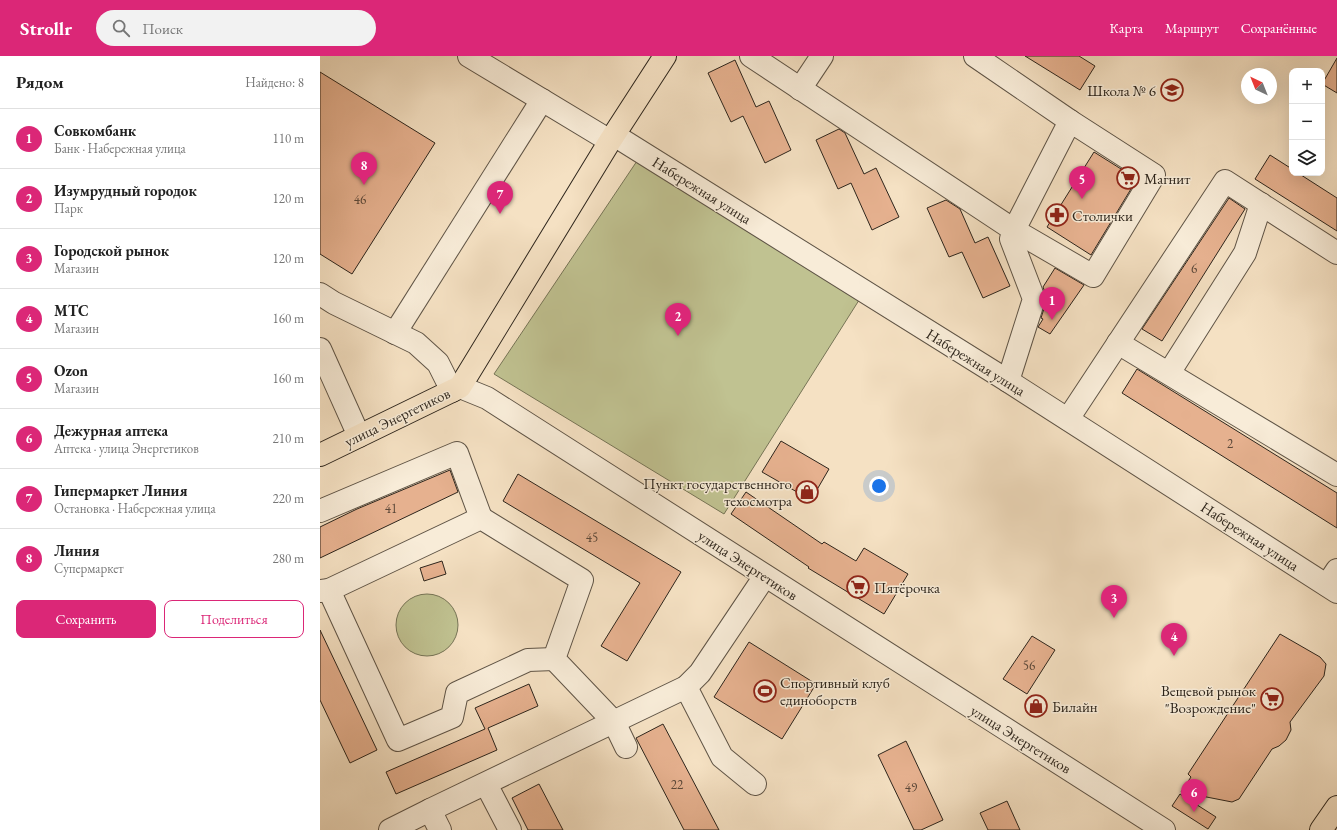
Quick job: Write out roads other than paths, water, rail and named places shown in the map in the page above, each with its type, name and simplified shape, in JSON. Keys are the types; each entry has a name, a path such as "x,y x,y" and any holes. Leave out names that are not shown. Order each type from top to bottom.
{"main road":[{"path":"456,389 612,138 665,56"},
{"name":"улица Энергетиков","path":"320,455 456,389"},
{"path":"1321,830 1337,807"}],"street":[{"name":"Набережная улица","path":"469,56 542,100 612,138 1334,582"},
{"path":"751,56 1014,230 1093,276 1154,175 1070,121 975,56"},
{"path":"800,89 822,56"},
{"path":"395,333 542,100"},
{"path":"1008,381 1034,299 1011,239 1014,230 1070,121"},
{"path":"1068,419 1225,181 1337,253"},
{"path":"1169,373 1245,253 1261,204"},
{"path":"320,294 334,303 416,343 438,362 456,389"},
{"path":"1118,343 1337,475"},
{"path":"320,349 359,436"},
{"name":"улица Энергетиков","path":"456,389 487,398 1164,830"},
{"path":"320,511 456,453 481,518 582,580 554,659"},
{"path":"481,518 324,590 398,740 452,717 458,693 528,660 554,659 614,722 626,746"},
{"path":"390,830 686,687 700,673 765,576"},
{"path":"686,687 722,757 755,784"},
{"path":"486,784 510,830"},
{"path":"430,810 440,830"}],"place":[{"name":"Школа № 6","path":"1172,90"},
{"name":"Магнит","path":"1128,178"},
{"name":"Линия","path":"364,185"},
{"name":"Ozon","path":"1082,199"},
{"name":"Гипермаркет Линия","path":"500,214"},
{"name":"Столички","path":"1057,215"},
{"name":"Совкомбанк","path":"1052,320"},
{"name":"Изумрудный городок","path":"678,336"},
{"name":"Пункт государственного техосмотра","path":"807,492"},
{"name":"Пятёрочка","path":"858,587"},
{"name":"Городской рынок","path":"1114,618"},
{"name":"МТС","path":"1174,656"},
{"name":"Спортивный клуб единоборств","path":"765,691"},
{"name":"Вещевой рынок \"Возрождение\"","path":"1272,699"},
{"name":"Билайн","path":"1036,706"},
{"name":"Дежурная аптека","path":"1194,812"}]}
